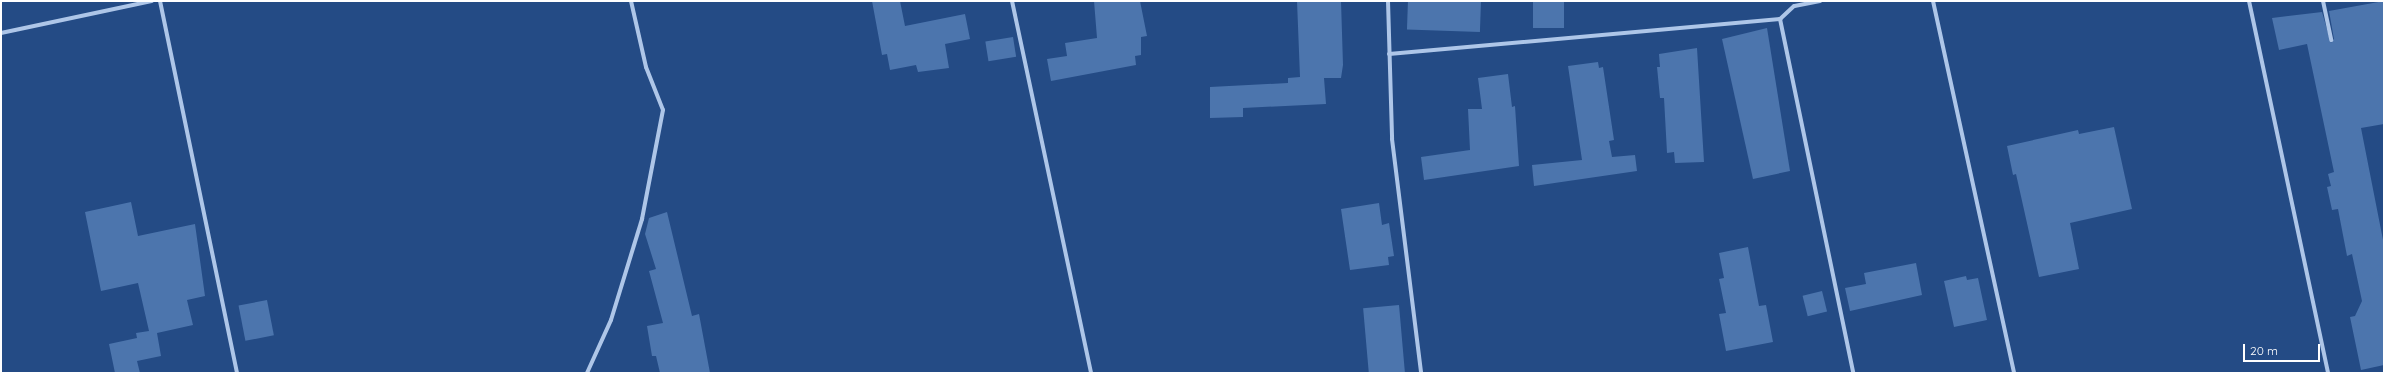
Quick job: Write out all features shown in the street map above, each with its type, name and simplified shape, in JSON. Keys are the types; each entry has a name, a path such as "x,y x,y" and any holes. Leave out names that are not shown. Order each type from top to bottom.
{"street":[{"path":"1,33 152,1"},
{"path":"160,1 237,373"},
{"path":"586,373 611,320 642,219 663,110 646,66 631,1"},
{"path":"1012,1 1091,373"},
{"path":"1388,1 1392,139 1421,373"},
{"path":"1389,54 1780,19 1794,6 1820,1"},
{"path":"1933,1 2014,373"},
{"path":"2249,1 2328,373"},
{"path":"2323,1 2331,40"},
{"path":"1780,19 1853,373"}],"building":[{"path":"872,1 900,1 905,26 965,14 970,39 945,44 949,68 918,72 916,65 890,70 887,54 882,55"},
{"path":"1094,1 1140,1 1147,36 1141,37 1141,55 1135,56 1136,65 1051,81 1047,59 1067,56 1065,43 1097,38"},
{"path":"1297,1 1341,1 1343,65 1341,78 1324,78 1326,104 1243,108 1243,117 1210,118 1210,87 1288,83 1288,78 1300,77"},
{"path":"1408,1 1481,1 1480,32 1407,29"},
{"path":"1533,1 1564,1 1564,28 1533,28"},
{"path":"2384,1 2384,124 2361,128 2384,245 2384,365 2361,370 2350,317 2355,316 2362,301 2352,254 2347,256 2338,209 2332,210 2327,187 2331,186 2328,174 2334,172 2307,44 2279,50 2272,18 2322,12 2331,43 2334,39 2329,11"},
{"path":"1767,28 1790,171 1753,179 1722,39"},
{"path":"1013,37 1016,57 988,61 985,41"},
{"path":"1697,48 1704,162 1675,163 1674,152 1667,153 1664,98 1660,98 1657,67 1660,67 1659,54"},
{"path":"1598,62 1599,68 1603,67 1614,140 1609,141 1612,157 1635,155 1637,171 1534,186 1532,165 1582,160 1568,66"},
{"path":"1508,74 1512,107 1515,106 1519,166 1424,180 1421,157 1470,150 1468,109 1482,109 1478,78"},
{"path":"2114,127 2132,209 2070,223 2079,269 2039,277 2016,174 2013,175 2007,146 2078,130 2079,134"},
{"path":"131,202 138,236 195,224 205,296 187,300 193,325 157,333 161,356 137,361 140,373 115,373 109,344 137,338 136,333 149,331 138,283 101,291 85,212"},
{"path":"1379,203 1382,225 1389,223 1394,256 1388,257 1389,265 1350,270 1341,209"},
{"path":"667,212 692,316 699,314 710,373 660,373 656,356 652,356 647,326 663,323 649,271 656,269 645,234 649,218"},
{"path":"1748,247 1759,306 1766,305 1773,342 1726,351 1719,314 1726,313 1719,279 1724,278 1719,253"},
{"path":"1916,263 1922,295 1850,311 1845,288 1866,284 1864,273"},
{"path":"1966,276 1967,280 1978,278 1987,320 1954,327 1944,281"},
{"path":"1822,291 1827,311 1808,316 1803,296"},
{"path":"267,300 274,335 245,341 239,306"},
{"path":"1399,305 1405,373 1369,373 1363,308"}]}
